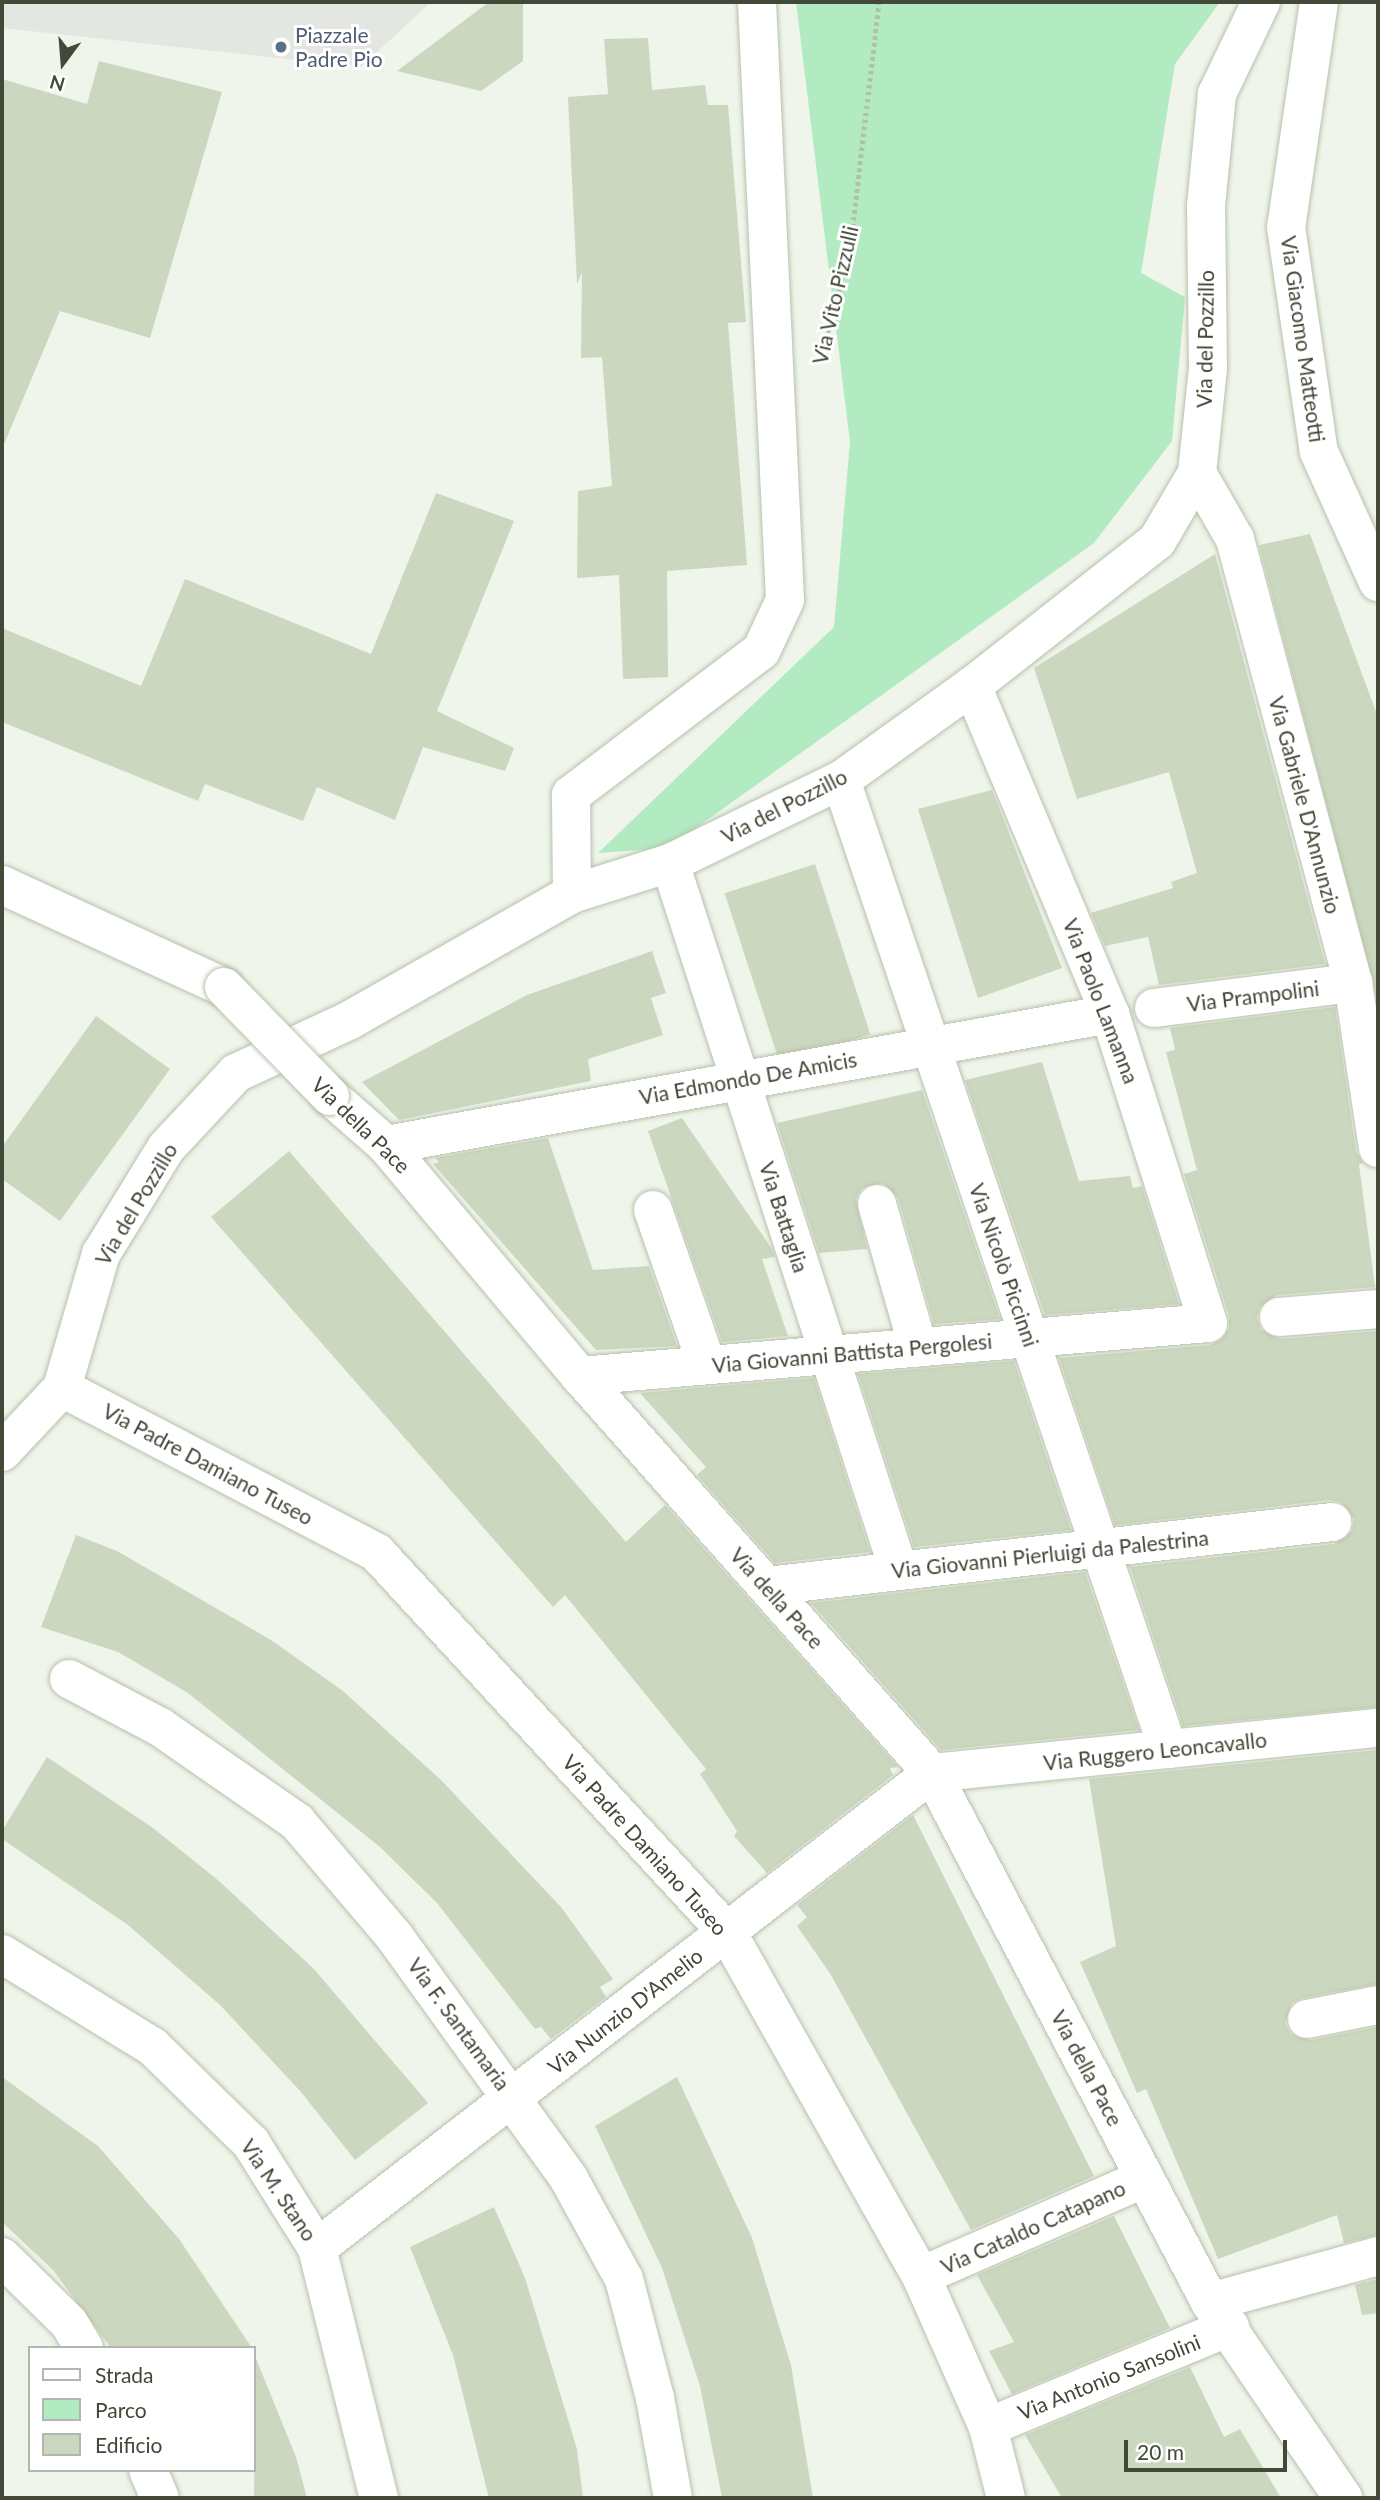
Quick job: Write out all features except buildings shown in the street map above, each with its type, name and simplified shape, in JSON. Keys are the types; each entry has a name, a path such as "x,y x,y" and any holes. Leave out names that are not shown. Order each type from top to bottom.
{"street":[{"name":"Via Vito Pizzulli","path":"572,894 571,795 761,651 785,600 757,2"},
{"name":"Via del Pozzillo","path":"62,1388 101,1254 166,1148 236,1073 349,1020 572,894 670,863 841,780 972,686 1157,541 1197,473 1208,369 1206,206 1217,94 1261,2"},
{"name":"Via Giacomo Matteotti","path":"1319,2 1286,227 1319,452 1378,582"},
{"name":"Via Gabriele D'Annunzio","path":"1197,473 1235,540 1353,983 1378,1149"},
{"name":"Via Paolo Lamanna","path":"972,686 1111,1014 1208,1323"},
{"name":"Via Nicolò Piccinni","path":"841,780 1098,1549 1168,1749"},
{"name":"Via Battaglia","path":"670,863 899,1571"},
{"name":"Via della Pace","path":"2,885 224,988 330,1096 386,1144 580,1376 932,1773 1219,2315 1343,2498"},
{"name":"Via Prampolini","path":"1154,1008 1353,983"},
{"name":"Via Edmondo De Amicis","path":"386,1144 930,1044 1111,1014"},
{"path":"877,1204 918,1347"},
{"path":"653,1210 707,1365"},
{"path":"1279,1317 1378,1309"},
{"name":"Via Giovanni Battista Pergolesi","path":"580,1376 1208,1323"},
{"path":"2,1452 62,1388"},
{"name":"Via Padre Damiano Tuseo","path":"62,1388 377,1553 727,1932 921,2276 988,2427 1006,2498"},
{"name":"Via Giovanni Pierluigi da Palestrina","path":"767,1586 1332,1522"},
{"name":"Via F. Santamaria","path":"69,1679 160,1727 297,1822 394,1936 569,2179 624,2279 655,2398 673,2498"},
{"name":"Via Ruggero Leoncavallo","path":"932,1773 1378,1728"},
{"name":"Via Nunzio D'Amelio","path":"317,2248 932,1773"},
{"name":"Via M. Stano","path":"2,1954 153,2047 251,2143 317,2248 379,2498"},
{"path":"1307,2019 1378,2005"},
{"name":"Via Cataldo Catapano","path":"921,2276 1145,2178"},
{"name":"Via Antonio Sansolini","path":"988,2427 1219,2315 1378,2256"},
{"path":"2,2257 69,2323 83,2346"},
{"path":"149,2472 160,2498"}],"path":[{"name":"Via Vito Pizzulli","path":"821,354 850,248 878,2"}],"green space":[{"path":"796,2 1220,2 1175,64 1141,273 1185,297 1172,441 1094,543 668,848 598,853 834,627 850,442"}],"shaded area":[{"name":"Piazzale Padre Pio","path":"2,2 431,2 361,67 2,28"}],"place":[{"name":"Piazzale Padre Pio","path":"281,47"}]}
